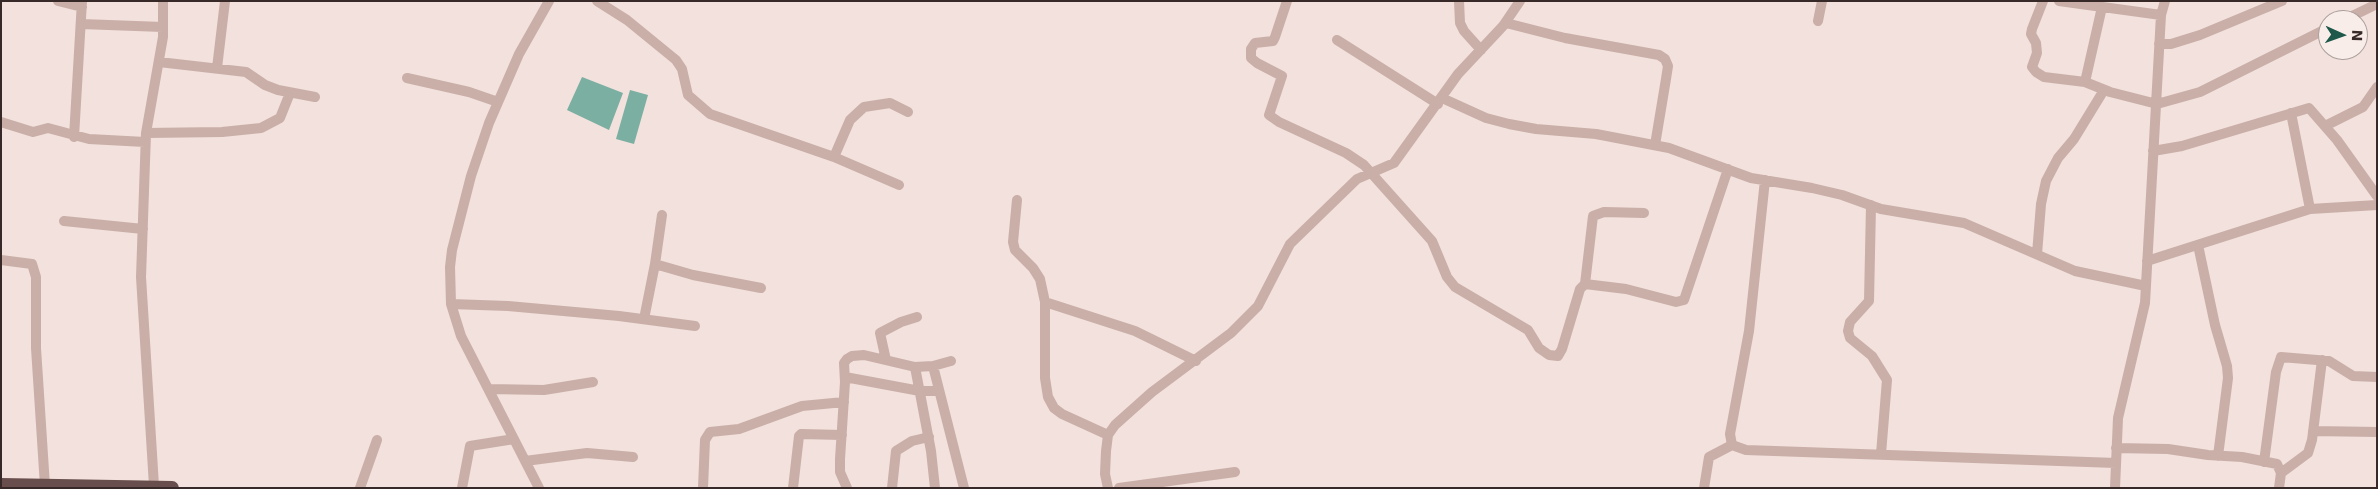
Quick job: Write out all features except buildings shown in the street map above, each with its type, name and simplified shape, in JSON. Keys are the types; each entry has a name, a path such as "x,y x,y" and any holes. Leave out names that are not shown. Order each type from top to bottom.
{"highway":[{"path":"1,485 67,487 154,486 172,488"}],"street":[{"path":"58,1 82,4 74,136"},
{"path":"154,486 141,276 145,138 159,62 163,27 163,1"},
{"path":"217,68 225,1"},
{"path":"539,488 461,336 451,304 450,267 452,250 471,176 498,102 519,54 549,1"},
{"path":"597,1 635,25 676,60 682,68 688,95 710,114 834,157 899,185"},
{"path":"1287,1 1276,37 1272,41 1255,43 1251,49 1251,58 1282,76 1269,115 1279,122 1351,156 1364,165 1432,242 1447,277 1455,287 1528,330 1539,348 1549,356 1558,356 1562,349 1580,289 1585,284 1593,216 1604,212 1644,213"},
{"path":"1459,1 1460,23 1464,31 1481,50"},
{"path":"1108,488 1105,474 1108,435 1129,411 1231,333 1258,306 1290,244 1322,215 1349,185 1364,175 1371,174 1394,163 1458,74 1506,22 1520,1"},
{"path":"1818,21 1822,1"},
{"path":"2043,1 2032,29 2037,53 2032,66 2036,72 2044,77 2085,82 2104,90 2157,104 2200,92 2318,33"},
{"path":"2115,488 2118,418 2143,313 2146,286 2159,44 2161,16 2165,1"},
{"path":"2159,44 2171,44 2200,35 2282,1"},
{"path":"2064,2 2102,7 2120,5 2161,16"},
{"path":"2365,10 2377,4"},
{"path":"2085,82 2102,7"},
{"path":"1506,22 1565,38 1659,55 1665,59 1668,66 1655,145"},
{"path":"81,24 163,27"},
{"path":"1337,40 1440,101 1486,118 1509,124 1596,134 1669,148 1765,180 1820,189 1871,205 1964,223 2075,271 2146,286"},
{"path":"159,62 246,72 265,85 290,93 315,97"},
{"path":"407,78 469,92 498,102"},
{"path":"2325,126 2363,107 2376,88"},
{"path":"2037,254 2041,204 2046,181 2058,158 2074,139 2104,90"},
{"path":"1,122 33,132 54,128 74,136 145,138 262,128 280,118 290,93"},
{"path":"834,157 850,120 864,107 882,103 890,104 908,112"},
{"path":"2153,151 2182,146 2308,108 2325,126 2377,196"},
{"path":"2290,113 2310,209"},
{"path":"1585,284 1626,289 1676,302 1684,300 1728,169"},
{"path":"1732,445 1730,434 1748,331 1765,180"},
{"path":"1017,200 1013,242 1015,250 1033,268 1040,279 1045,302 1044,378 1048,397 1054,408 1062,414 1108,435"},
{"path":"1871,205 1869,301 1850,322 1848,331 1850,338 1872,356 1886,380 1881,454"},
{"path":"2147,260 2310,209 2377,205"},
{"path":"644,319 662,215"},
{"path":"64,221 142,229"},
{"path":"2198,245 2215,325 2227,366 2225,406 2218,456"},
{"path":"1,260 32,264 36,277 36,348 45,486"},
{"path":"655,264 693,275 761,288"},
{"path":"1045,302 1135,331 1196,361"},
{"path":"451,304 508,306 644,319 695,326"},
{"path":"886,360 880,333 901,322 917,317"},
{"path":"847,488 840,472 845,378 844,363 852,356 864,355 915,367 933,366 951,361"},
{"path":"2264,462 2278,360 2287,356 2322,360 2336,365 2353,376 2377,377"},
{"path":"2281,473 2308,453 2313,431 2322,360"},
{"path":"933,366 964,488"},
{"path":"915,367 929,437 935,488"},
{"path":"845,378 920,391 939,390"},
{"path":"489,389 544,390 593,382"},
{"path":"703,488 705,440 710,432 739,429 802,406 844,402"},
{"path":"2313,431 2377,432"},
{"path":"793,488 799,436 802,434 842,436"},
{"path":"892,488 896,451 912,441 929,437"},
{"path":"462,488 470,446 514,439"},
{"path":"360,488 376,440"},
{"path":"1704,488 1709,457 1732,445 1746,450 2116,463"},
{"path":"2116,448 2168,449 2277,464 2281,473 2279,488"},
{"path":"525,461 587,453 633,456"},
{"path":"1119,488 1235,472"}],"water":[{"path":"582,77 623,93 609,130 567,110"},
{"path":"630,90 648,95 634,144 616,139"}]}
